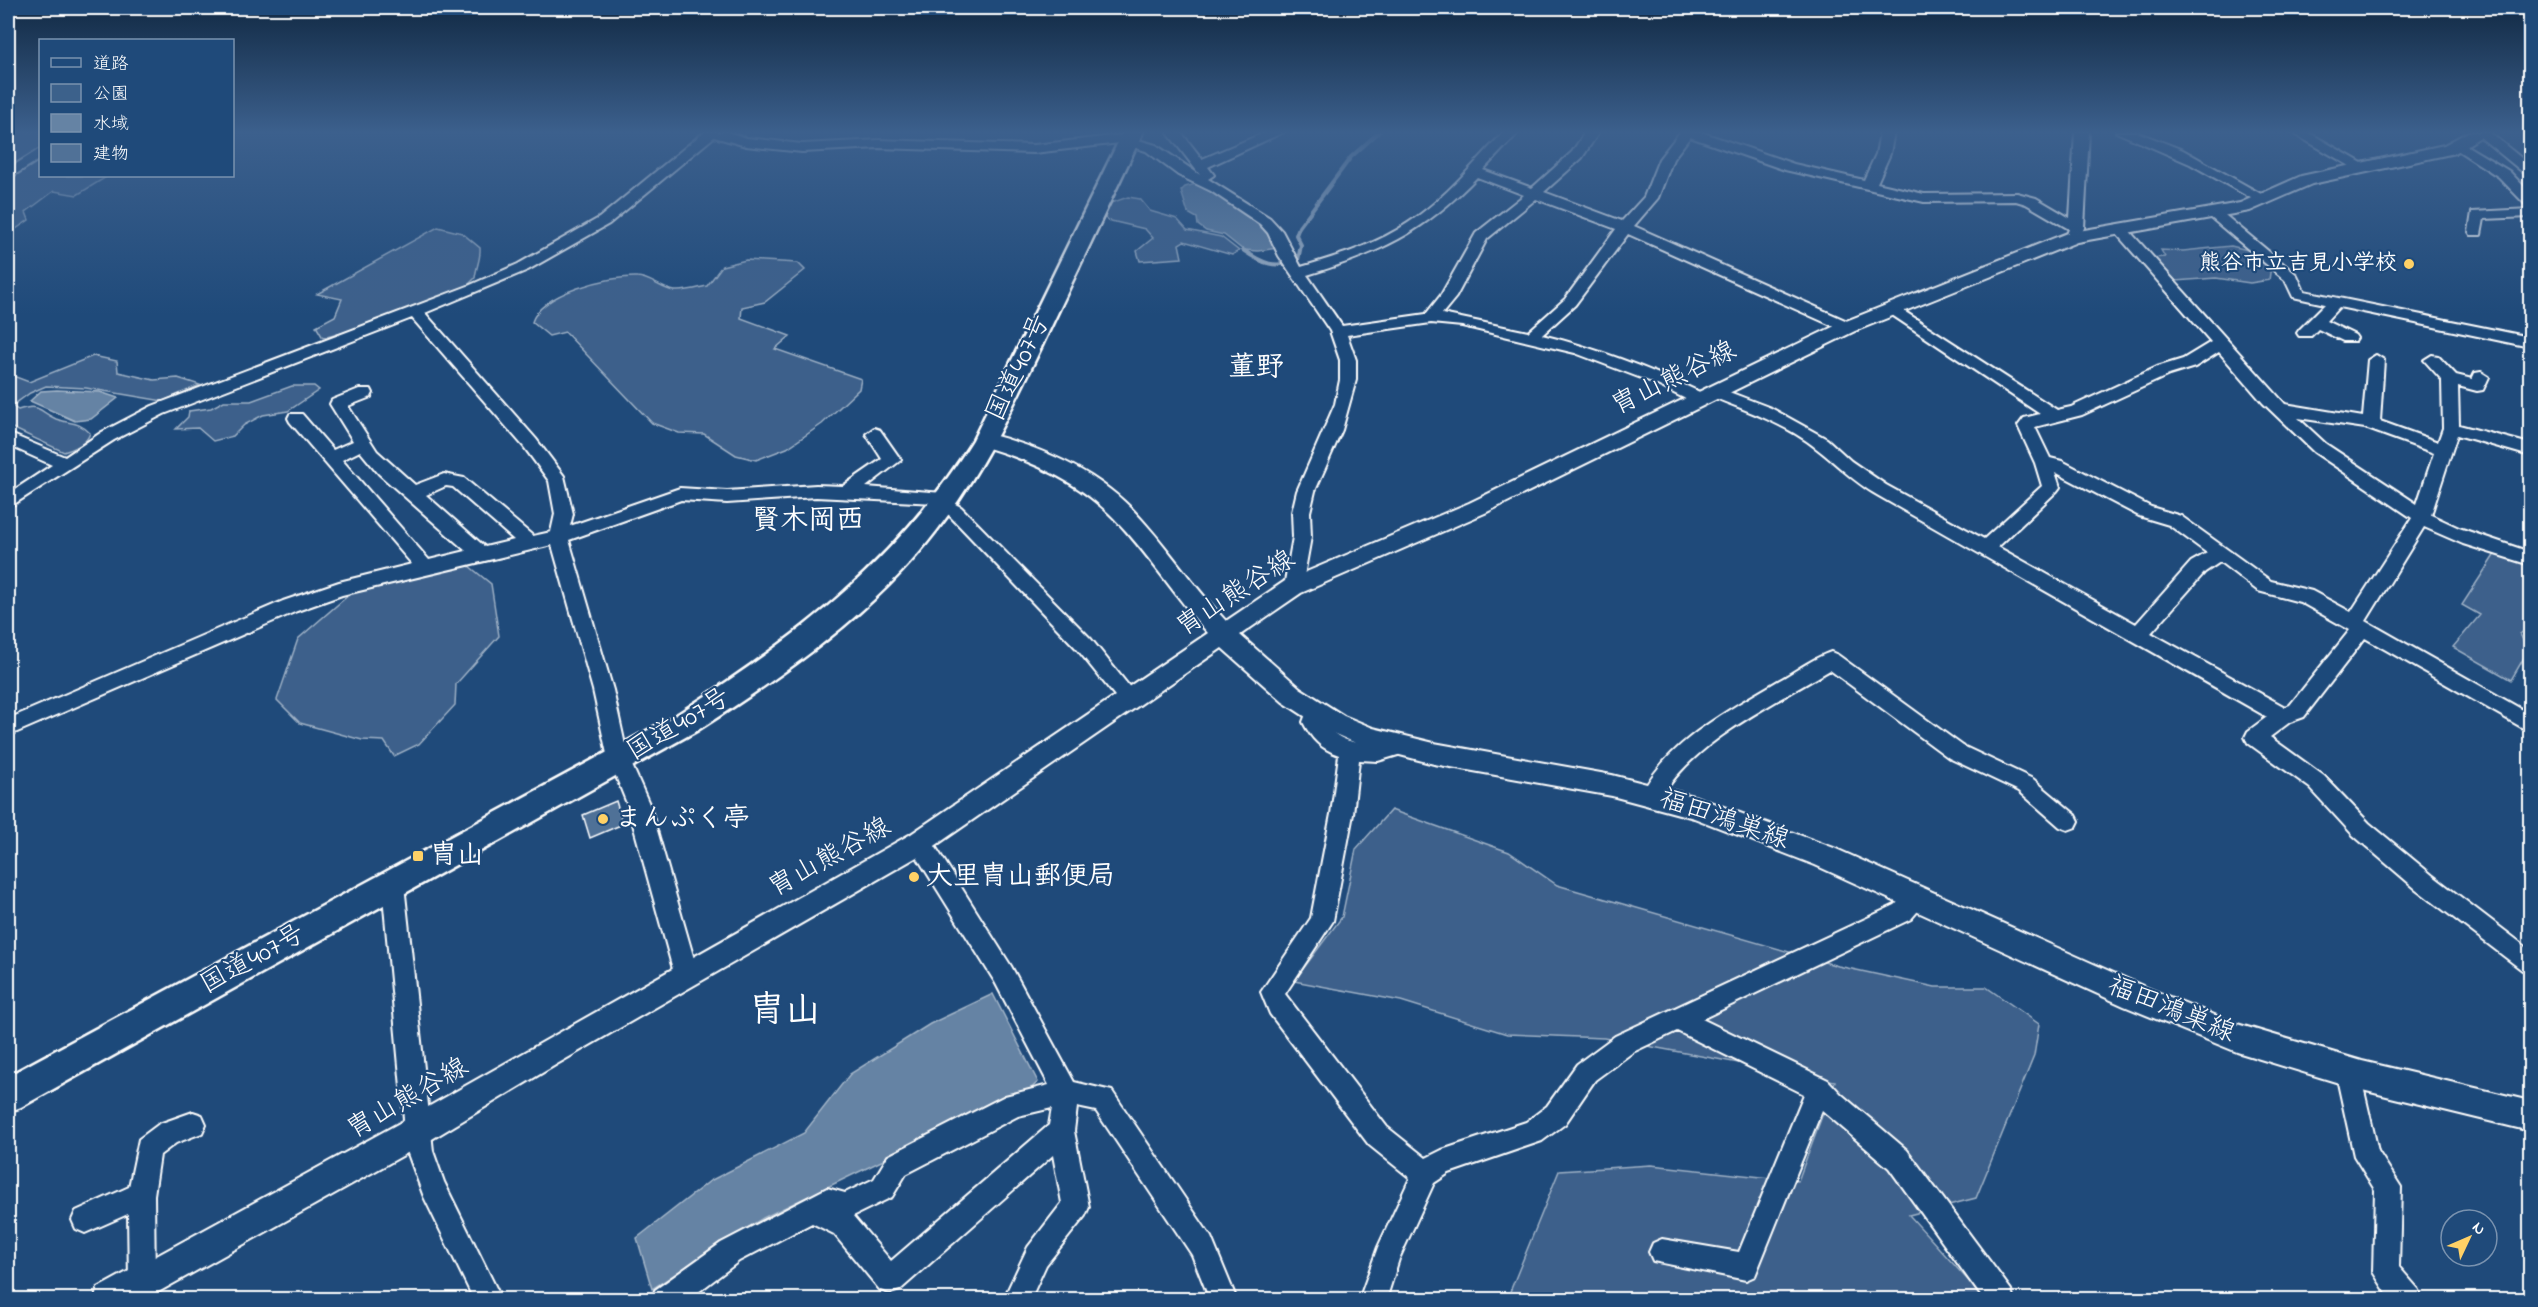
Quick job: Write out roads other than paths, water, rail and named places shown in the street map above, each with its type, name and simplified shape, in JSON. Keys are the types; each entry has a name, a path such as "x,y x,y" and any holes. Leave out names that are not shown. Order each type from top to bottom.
{"highway":[{"name":"国道407号","path":"8,1095 620,760 721,702 805,642 867,590 946,502 985,440 1104,193"}],"main road":[{"name":"胄山熊谷線","path":"110,1299 416,1131 686,973 920,842 1293,587 1477,508 1848,327 2075,233 2120,229 2215,214 2277,193"},
{"name":"福田鴻巣線","path":"985,440 1035,455 1065,471 1101,495 1128,520 1223,636 1316,712 1370,738 1652,795 1751,826 2199,1024 2236,1038 2530,1116"}],"street":[{"path":"8,502 64,463 158,410 415,312 523,267 576,238 639,193"},
{"path":"1223,193 1265,221 1275,231 1297,273 1338,331 1348,360 1348,380 1334,430 1306,491 1301,512 1302,537 1293,587"},
{"path":"1297,273 1372,248 1406,231 1436,209 1452,193"},
{"path":"1431,318 1448,297 1481,236 1507,218 1533,193 1625,227 1848,327"},
{"path":"1530,338 1570,302 1653,193"},
{"path":"1903,193 1924,198 2017,197 2031,201 2075,233"},
{"path":"2075,233 2078,193"},
{"path":"2252,193 2263,199"},
{"path":"2476,232 2477,214 2530,213"},
{"path":"2215,214 2292,278 2298,294 2530,342"},
{"path":"2120,229 2279,409 2320,448 2415,511 2421,518 2442,528 2530,559"},
{"path":"2335,303 2310,327 2349,338"},
{"path":"1891,309 2054,417"},
{"path":"415,312 535,450 558,480 563,497 564,514 559,537 620,760 639,806 686,973"},
{"path":"1338,331 1431,318 1461,321 1616,361 1708,395 1765,412 1821,443 1845,465 1880,489 1984,550 2283,716"},
{"path":"1984,550 2051,487 2044,463 2026,426 2030,422 2076,411 2163,371 2189,363 2221,343"},
{"path":"2371,424 2376,360"},
{"path":"2432,360 2450,379 2477,386 2481,377"},
{"path":"2450,379 2451,428 2421,518 2358,625 2297,711 2283,716 2255,737 2317,782 2361,829 2415,875 2530,963"},
{"path":"366,393 338,404 363,443 385,470 413,492 480,554"},
{"path":"2279,409 2371,424 2444,450"},
{"path":"296,418 425,567"},
{"path":"2451,428 2530,450"},
{"path":"847,492 892,460 874,434"},
{"path":"330,458 363,443"},
{"path":"10,444 64,463"},
{"path":"2044,463 2056,465 2145,512 2175,520 2265,586 2305,596 2530,724"},
{"path":"413,492 444,480 458,482 529,543"},
{"path":"8,728 290,606 339,589 559,537 680,494 727,497 847,492 946,502 1083,644 1130,700"},
{"path":"2137,636 2198,567 2220,553"},
{"path":"1652,795 1659,779 1702,740 1831,660 1956,752 2026,785 2068,821"},
{"path":"1316,712 1313,722 1317,733 1331,744 1384,753 1401,746"},
{"path":"1350,749 1342,814 1322,921 1273,992 1278,1006 1352,1105 1378,1136 1425,1174"},
{"path":"920,842 969,923 1004,974 1066,1093 1061,1131 1076,1207 1037,1256 1016,1299"},
{"path":"393,885 416,1131 433,1188 489,1299"},
{"path":"1372,1299 1387,1256 1425,1174 1442,1163 1533,1132 1556,1115 1586,1072 1624,1044 1904,912 1918,898"},
{"path":"1679,1020 1819,1088 1832,1103 1898,1159 2001,1299"},
{"path":"2347,1069 2367,1156 2388,1187 2386,1272 2409,1299"},
{"path":"1662,1252 1746,1266 1819,1088"},
{"path":"665,1299 729,1252 811,1209 827,1201 846,1206 883,1188 897,1165 906,1160 1014,1105 1066,1093 1103,1100 1197,1237 1224,1299"},
{"path":"142,1282 141,1195 148,1148 168,1133 193,1124"},
{"path":"811,1209 843,1226 890,1280 1061,1131"},
{"path":"85,1220 141,1195"}],"water":[{"path":"1182,193 1213,193 1242,211 1271,238 1278,248 1258,251 1243,250 1224,235 1206,231 1198,225 1197,218 1188,213"},
{"path":"41,391 100,392 118,398 91,419 75,421 30,401"},
{"path":"993,994 1038,1082 1029,1090 763,1218 652,1289 637,1238 710,1181 804,1133 850,1074 930,1024"}],"waterway":[{"path":"1243,250 1269,264 1283,264 1298,260 1301,245 1296,235 1299,227 1324,193"}],"place":[{"name":"熊谷市立吉見小学校","path":"2409,264"},
{"name":"まんぷく亭","path":"603,819"},
{"name":"冑山","path":"418,856"},
{"name":"大里冑山郵便局","path":"914,877"}],"district":[{"name":"董野","path":"1256,368"},
{"name":"賢木岡西","path":"808,521"},
{"name":"冑山","path":"785,1012"}]}
